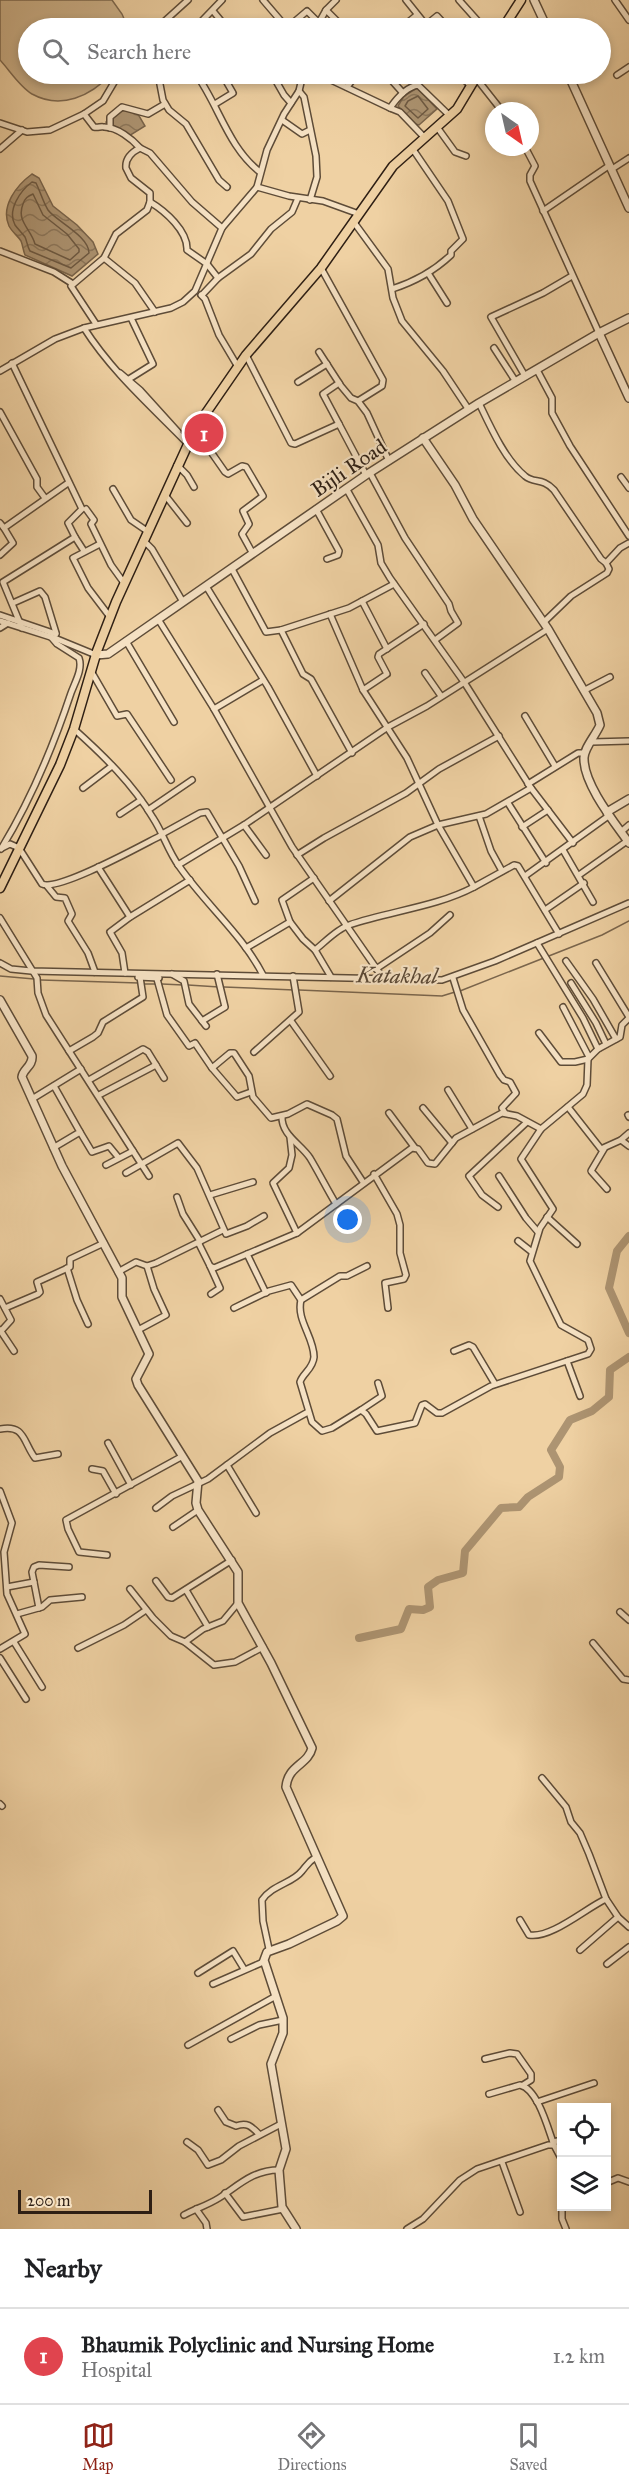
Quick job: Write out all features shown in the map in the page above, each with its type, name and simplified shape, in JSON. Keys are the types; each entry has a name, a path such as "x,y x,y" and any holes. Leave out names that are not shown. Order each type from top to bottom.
{"main road":[{"path":"509,18 521,0"},
{"path":"0,888 60,765 110,617 164,493 195,429 246,355 321,268 393,166 450,116 472,84"}],"street":[{"path":"168,18 188,0"},
{"path":"205,18 222,0"},
{"path":"263,0 278,18"},
{"path":"321,18 336,0"},
{"path":"406,0 420,18"},
{"path":"459,0 475,18"},
{"path":"534,0 542,18"},
{"path":"615,0 629,20"},
{"path":"213,10 219,18"},
{"path":"326,10 334,18"},
{"path":"299,18 307,11 312,18"},
{"path":"413,18 417,15"},
{"path":"616,75 629,67"},
{"path":"0,123 22,130 50,130 84,114 107,98 114,84"},
{"path":"159,84 165,104 186,124 219,180 227,187"},
{"path":"202,84 215,104 232,141 248,162 260,172"},
{"path":"215,104 233,93 228,84"},
{"path":"277,84 291,103"},
{"path":"0,371 55,339 96,324 178,306 195,291 222,228 257,187 267,150 299,91 300,84"},
{"path":"339,84 400,112 424,137"},
{"path":"395,84 403,93"},
{"path":"479,84 494,102"},
{"path":"573,84 629,208"},
{"path":"390,108 403,93 418,85 450,116"},
{"path":"299,91 304,97 316,156 317,177 310,200"},
{"path":"110,128 110,117 122,107 148,114 165,104"},
{"path":"84,114 94,127 110,128 150,153 192,202 222,228"},
{"path":"282,120 302,134 310,130"},
{"path":"437,127 455,152 466,156"},
{"path":"0,149 22,130"},
{"path":"73,284 104,258 116,234 143,214 150,202 150,193 131,177 126,168 130,155 140,148"},
{"path":"392,289 428,273 451,255 451,252 462,241 463,235 448,201 412,148"},
{"path":"530,156 534,162 534,169 529,178 629,398"},
{"path":"543,212 611,167 629,158"},
{"path":"257,187 332,204 356,218 388,269 402,321 442,371 469,410"},
{"path":"202,296 218,278 251,254 271,229 292,212 298,198"},
{"path":"150,202 165,211 179,228 187,243 187,250 207,264 218,278"},
{"path":"0,251 54,272 73,284"},
{"path":"104,258 135,283 155,312"},
{"path":"321,268 383,380 382,386 358,401"},
{"path":"428,273 447,303"},
{"path":"525,376 491,317 543,293 572,276"},
{"path":"73,284 72,288 96,324"},
{"path":"195,291 202,296 224,345 238,367"},
{"path":"129,379 153,364 131,318"},
{"name":"Bijli Road","path":"96,655 108,654 346,488 423,438 525,376 629,318"},
{"path":"84,328 97,349 175,433 179,434"},
{"path":"495,348 516,382"},
{"path":"319,352 339,383 351,398 358,401 369,417 389,461"},
{"path":"246,355 293,444 339,424"},
{"path":"12,363 82,509 68,523 84,551"},
{"path":"298,382 327,364"},
{"path":"537,370 552,398 552,413 570,446 629,536"},
{"path":"118,372 129,379 187,443"},
{"path":"339,383 323,394 405,538 449,604 450,611 458,623 435,640"},
{"path":"479,403 496,437 523,475 546,482 554,490 596,554 609,569 607,573 571,596 544,622"},
{"path":"0,412 37,479 37,487 45,498"},
{"path":"195,429 225,472 228,474 246,466 263,496 243,511 249,524 242,534 253,554"},
{"path":"423,438 455,485 473,519 544,622 599,718 600,725 585,753 584,760 589,778 607,812 628,842 579,875"},
{"path":"177,465 194,487"},
{"path":"621,477 629,488"},
{"path":"0,555 13,543 2,525 68,483"},
{"path":"346,488 380,549 381,563 394,584 464,682 530,786 573,843"},
{"path":"113,489 131,520 147,531"},
{"path":"164,493 187,523"},
{"path":"86,509 94,520 91,524 100,544 115,572 124,583"},
{"path":"316,509 339,551 338,555 327,559"},
{"path":"21,625 4,580 75,537"},
{"path":"143,540 152,549 183,602"},
{"path":"606,563 620,548 629,543"},
{"path":"100,544 74,556 75,563 94,597 110,617"},
{"path":"232,569 266,632 281,630 330,614 362,601 394,584"},
{"path":"206,586 317,776"},
{"path":"1,850 45,765 80,669 79,658 57,644 45,597 40,591 13,603"},
{"path":"362,601 387,649"},
{"path":"330,614 363,690 388,727 419,783 438,825 474,887"},
{"path":"0,615 96,655"},
{"path":"158,619 214,709 297,855 383,978"},
{"path":"0,621 21,625"},
{"path":"0,628 8,623"},
{"path":"363,690 387,674 378,656 424,624"},
{"path":"178,865 244,825 388,727 548,629"},
{"path":"281,630 303,674 310,678 352,753"},
{"path":"126,641 174,723"},
{"path":"91,671 117,716 127,714 171,780"},
{"path":"425,673 441,696"},
{"path":"585,690 609,677"},
{"path":"214,709 263,680"},
{"path":"525,716 555,766"},
{"path":"74,729 112,766 141,800 178,865 246,948 263,975"},
{"path":"297,855 406,794 419,783 499,736"},
{"path":"592,742 629,741"},
{"path":"329,901 410,837 438,825 478,816 508,803 555,766 578,753 585,753"},
{"path":"83,788 112,766"},
{"path":"148,810 192,780"},
{"path":"120,814 141,800"},
{"path":"607,812 629,800"},
{"path":"508,803 546,863"},
{"path":"522,827 548,810"},
{"path":"46,886 71,879 98,867 206,811 224,838 255,901"},
{"path":"525,876 607,817 607,812"},
{"path":"478,816 502,871"},
{"path":"244,825 266,855"},
{"path":"621,832 629,825"},
{"path":"1,850 10,844 19,848 42,884 56,897 64,897 72,914 68,921 88,953 95,972"},
{"path":"563,850 593,902"},
{"path":"315,950 346,926 418,905 454,898 514,865 518,866 525,876 559,934"},
{"path":"98,867 129,917"},
{"path":"314,878 282,900 290,922 315,950 331,977"},
{"path":"129,973 122,953 110,932 129,917 190,880"},
{"path":"545,910 584,883"},
{"path":"129,973 156,980 168,973 442,980 453,978 629,903"},
{"path":"376,969 430,933 450,915"},
{"path":"0,918 37,978 38,993 46,1015 149,1176"},
{"path":"246,948 290,922"},
{"path":"537,943 541,953 583,1018 598,1049"},
{"path":"566,961 593,999 616,1039"},
{"path":"0,963 11,969 129,973 156,980"},
{"path":"539,1033 561,1062 575,1062 588,1058 598,1049 620,1037 622,1025 629,1017 596,963"},
{"path":"168,973 184,981 189,1004 204,1023 225,1007 217,974"},
{"path":"254,1052 299,1012 293,976"},
{"path":"69,1050 93,1037 100,1030 103,1022 142,997 140,977"},
{"path":"453,978 459,999 497,1070 504,1080 510,1082 516,1094 501,1108 505,1113 541,1129"},
{"path":"156,980 167,1015 189,1046 195,1043 212,1068 219,1073 237,1097 251,1092"},
{"path":"571,983 606,1044"},
{"path":"0,1000 32,1056 32,1062 23,1072 22,1077 53,1148 122,1278 122,1297 149,1354 136,1379 138,1385 199,1484 196,1503 198,1510 238,1572 240,1579 238,1603 263,1647 312,1748 309,1756 289,1774 286,1787 343,1916 266,1956"},
{"path":"361,1410 366,1414 374,1429 381,1431 415,1423 422,1405 425,1404 437,1413 442,1413 495,1384 567,1361 588,1353 591,1349 588,1340 561,1325 530,1261 538,1232 552,1212 552,1206 521,1159 541,1129 585,1090 588,1058 563,1007"},
{"path":"291,1020 330,1076"},
{"path":"89,1080 143,1049 148,1052 164,1078"},
{"path":"212,1068 230,1053 234,1053 249,1076 251,1092 271,1118 311,1104 335,1116 346,1156 360,1173 363,1182"},
{"path":"99,1095 156,1065"},
{"path":"32,1099 81,1069"},
{"path":"54,1086 92,1152 109,1146 118,1157"},
{"path":"448,1090 472,1129"},
{"path":"568,1107 599,1147 604,1149"},
{"path":"423,1108 452,1143"},
{"path":"389,1113 415,1148 431,1164 439,1160 452,1143 472,1129 505,1113"},
{"path":"282,1116 282,1125 290,1137 304,1150 336,1204"},
{"path":"498,1207 482,1195 469,1176 527,1122"},
{"path":"53,1148 80,1132"},
{"path":"607,1189 591,1171 604,1149 629,1133"},
{"path":"290,1137 292,1155 289,1168 273,1183 297,1233"},
{"path":"621,1140 629,1146"},
{"path":"126,1173 178,1143 198,1168 226,1234 264,1216"},
{"path":"210,1266 214,1268 297,1233 374,1174 415,1148"},
{"path":"106,1165 133,1150"},
{"path":"374,1174 397,1214 400,1253 406,1275 404,1279 385,1283 388,1308"},
{"path":"499,1176 526,1218 538,1232"},
{"path":"210,1195 253,1182"},
{"path":"177,1197 183,1214 200,1241 199,1244 220,1288 211,1294"},
{"path":"547,1217 577,1244"},
{"path":"118,1272 136,1262 147,1266 199,1244 223,1230"},
{"path":"518,1241 532,1252"},
{"path":"5,1308 38,1294 40,1292 37,1282 71,1266 71,1258 104,1243"},
{"path":"247,1254 266,1293"},
{"path":"138,1330 166,1315 147,1266"},
{"path":"301,1300 340,1276 347,1276 367,1266"},
{"path":"68,1268 77,1300 88,1324"},
{"path":"234,1308 266,1293 291,1285 301,1300 299,1310 314,1354 310,1370 300,1382 312,1422 322,1431 332,1428 382,1396 378,1383"},
{"path":"0,1299 10,1320 0,1331 14,1351"},
{"path":"454,1351 469,1345 473,1347 495,1384"},
{"path":"567,1361 580,1396"},
{"path":"156,1508 172,1496 199,1484 270,1433 308,1412"},
{"path":"0,1429 10,1427 18,1431 34,1458 58,1454"},
{"path":"108,1443 131,1485"},
{"path":"106,1555 79,1552 66,1522 69,1518 181,1457"},
{"path":"227,1465 256,1513"},
{"path":"92,1469 99,1469 105,1473 116,1494"},
{"path":"0,1491 12,1523 4,1551 9,1600 25,1634 0,1649"},
{"path":"173,1527 198,1510"},
{"path":"156,1581 170,1599 232,1560"},
{"path":"39,1608 32,1569 36,1566 69,1567"},
{"path":"7,1587 34,1582"},
{"path":"130,1589 171,1636 185,1642 208,1661 220,1666 235,1662 263,1647"},
{"path":"186,1590 208,1627"},
{"path":"17,1614 39,1608 50,1600 82,1597"},
{"path":"185,1642 194,1634 223,1621 238,1603"},
{"path":"78,1647 110,1632 146,1610"},
{"path":"620,1611 629,1620"},
{"path":"14,1642 42,1687"},
{"path":"593,1643 623,1679 629,1680"},
{"path":"0,1658 26,1699"},
{"path":"542,1778 566,1807 571,1822 580,1833 606,1899 618,1917 629,1927"},
{"path":"213,1984 261,1963 269,1949 263,1922 262,1900 281,1884 302,1872 307,1863 316,1857"},
{"path":"520,1920 529,1935 533,1936 556,1928 606,1899"},
{"path":"580,1950 618,1917"},
{"path":"607,1964 629,1947"},
{"path":"198,1973 233,1951 244,1969"},
{"path":"266,1956 283,2020 283,2033 271,2064 286,2148 279,2170 283,2209 295,2228 286,2229"},
{"path":"188,2045 276,1996"},
{"path":"231,2039 259,2025 283,2020"},
{"path":"485,2059 510,2053 517,2054 531,2074 531,2080 523,2085 489,2094"},
{"path":"537,2102 594,2083"},
{"path":"523,2085 530,2089 537,2102 560,2157"},
{"path":"218,2110 228,2124 236,2126 247,2124 259,2134"},
{"path":"188,2142 198,2150 208,2165 221,2160 259,2134 281,2124"},
{"path":"406,2229 423,2219 460,2181 477,2169 557,2142"},
{"path":"502,2162 520,2211"},
{"path":"184,2215 254,2174 279,2170"},
{"path":"611,2181 618,2178 629,2182"},
{"path":"225,2193 243,2217 283,2209"},
{"path":"196,2209 206,2223 207,2229"},
{"path":"562,2211 562,2219 567,2229"}],"shaded area":[{"path":"0,0 112,0 124,18 18,18 18,82 0,60"},
{"path":"20,84 100,84 85,94 64,101 43,99"}],"water":[{"path":"417,88 437,109 419,125 415,124 398,106 404,96"},
{"path":"127,110 138,114 145,126 129,136 106,122 116,112"},
{"path":"32,174 39,178 53,206 77,225 93,242 98,254 72,276 25,255 21,241 9,226 8,204 16,190"}],"waterway":[{"name":"Katakhal","path":"460,991 602,935 629,921"},
{"name":"Katakhal","path":"0,976 34,979"},
{"name":"Katakhal","path":"41,980 139,983"},
{"name":"Katakhal","path":"144,984 157,984"},
{"name":"Katakhal","path":"162,984 183,985"},
{"name":"Katakhal","path":"188,985 219,987"},
{"name":"Katakhal","path":"224,987 294,990"},
{"name":"Katakhal","path":"299,990 442,996 455,992"},
{"name":"Katakhal","path":"629,1236 617,1251 609,1288 629,1333"},
{"name":"Katakhal","path":"359,1638 401,1629 409,1609 423,1610 430,1607 428,1587 438,1580 463,1573 465,1551 501,1508 519,1507 528,1497 559,1477 560,1467 551,1450 570,1420 592,1411 609,1397 610,1370 629,1357"}],"place":[{"name":"Bhaumik Polyclinic and Nursing Home","path":"204,433"}]}
